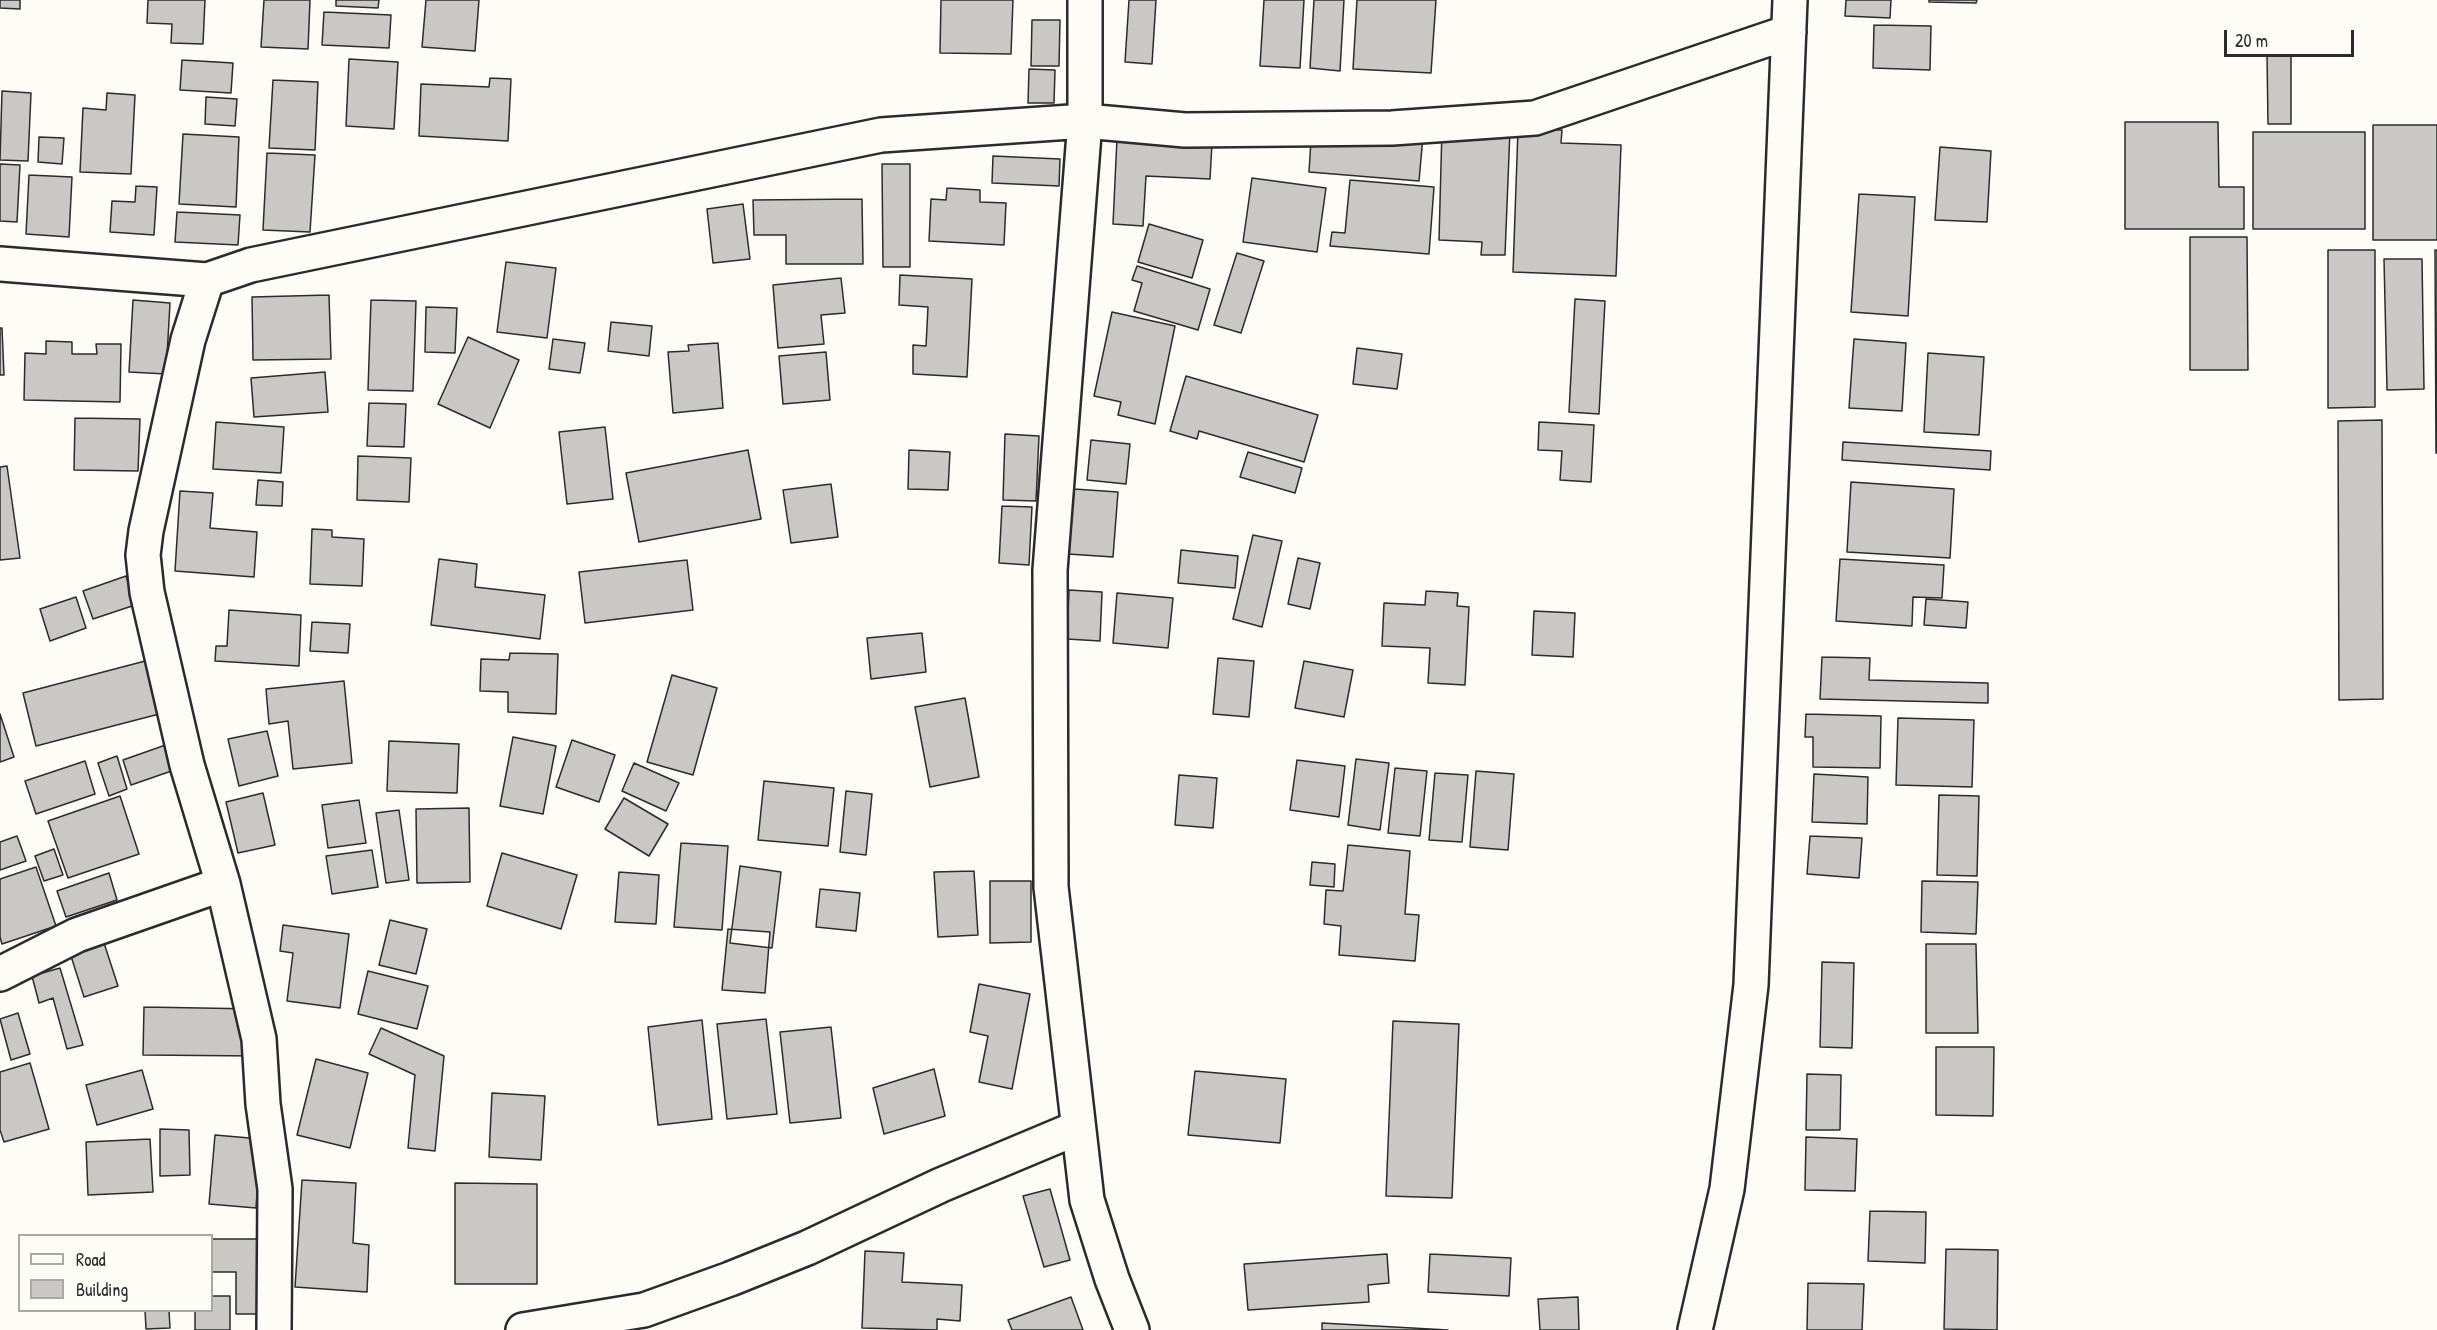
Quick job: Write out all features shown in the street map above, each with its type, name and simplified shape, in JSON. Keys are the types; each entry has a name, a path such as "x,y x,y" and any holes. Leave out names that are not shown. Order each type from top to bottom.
{"street":[{"path":"1085,0 1085,122 1050,570 1050,887 1087,1200 1112,1279 1132,1330"},
{"path":"1695,1330 1727,1189 1751,985 1790,0"},
{"path":"0,264 207,280 251,265 881,135 1085,122 1185,130 1392,128 1535,118 1789,32"},
{"path":"207,280 188,340 146,531 143,555 147,592 188,765 223,884 259,1039 263,1104 275,1189 274,1330"},
{"path":"0,974 77,935 223,884"},
{"path":"523,1330 644,1310 730,1279 807,1248 940,1185 1077,1128"}],"building":[{"path":"0,0 20,0 20,9 0,8"},
{"path":"148,0 205,0 203,44 171,43 172,24 147,23"},
{"path":"264,0 310,0 308,49 261,47"},
{"path":"336,0 379,0 378,8 336,6"},
{"path":"426,0 479,0 475,51 422,47"},
{"path":"941,0 1013,0 1011,54 940,53"},
{"path":"1129,0 1156,0 1152,64 1125,62"},
{"path":"1264,0 1304,0 1300,68 1260,66"},
{"path":"1314,0 1344,0 1340,71 1310,68"},
{"path":"1357,0 1436,0 1431,73 1353,69"},
{"path":"1846,0 1891,0 1890,18 1845,16"},
{"path":"1929,0 1977,0 1976,3 1929,2"},
{"path":"324,12 391,15 389,48 322,45"},
{"path":"1032,20 1060,20 1059,66 1031,66"},
{"path":"1874,25 1931,26 1930,70 1873,68"},
{"path":"2267,55 2291,55 2291,124 2268,124"},
{"path":"349,59 398,62 394,129 346,126"},
{"path":"182,60 233,63 231,93 180,90"},
{"path":"1029,69 1055,70 1054,103 1028,103"},
{"path":"490,78 511,79 508,141 419,136 421,84 489,87"},
{"path":"273,80 318,82 315,150 269,148"},
{"path":"2,91 31,93 28,161 0,160"},
{"path":"107,93 135,95 131,174 80,172 83,108 106,110"},
{"path":"206,97 237,99 235,126 205,124"},
{"path":"2125,122 2218,122 2219,187 2244,187 2244,229 2125,229"},
{"path":"2373,125 2437,125 2437,240 2373,240"},
{"path":"1442,128 1510,130 1505,255 1481,255 1482,242 1439,240"},
{"path":"1518,129 1562,130 1561,143 1621,145 1616,276 1513,272"},
{"path":"2253,132 2365,132 2365,229 2253,229"},
{"path":"183,134 239,137 236,207 179,204"},
{"path":"1423,136 1419,181 1309,172 1311,140"},
{"path":"39,137 64,138 62,164 38,162"},
{"path":"1117,138 1212,143 1210,179 1146,176 1143,226 1113,224"},
{"path":"1940,147 1991,151 1987,222 1935,220"},
{"path":"267,153 315,155 310,232 263,230"},
{"path":"993,156 1060,159 1059,186 992,183"},
{"path":"0,164 20,165 17,222 0,221"},
{"path":"882,164 910,164 910,267 883,267"},
{"path":"29,175 72,177 69,237 26,234"},
{"path":"1252,178 1326,188 1317,252 1243,242"},
{"path":"1350,180 1434,187 1429,254 1330,246 1332,232 1345,233"},
{"path":"136,186 157,187 154,235 110,232 112,201 135,202"},
{"path":"947,188 980,190 980,202 1006,203 1004,245 929,241 931,199 946,200"},
{"path":"1859,194 1915,197 1908,316 1851,312"},
{"path":"862,199 863,264 786,264 786,235 754,235 753,200"},
{"path":"743,204 750,259 713,263 707,209"},
{"path":"177,212 240,215 238,245 175,242"},
{"path":"1149,224 1203,240 1192,278 1138,262"},
{"path":"2190,237 2247,237 2248,370 2190,370"},
{"path":"2328,250 2375,250 2375,407 2328,408"},
{"path":"2435,250 2437,250 2437,453 2436,453"},
{"path":"1237,253 1264,261 1241,333 1214,325"},
{"path":"2384,259 2422,259 2424,389 2387,390"},
{"path":"506,262 556,268 547,338 497,332"},
{"path":"1137,266 1210,289 1198,330 1134,311 1142,283 1132,280"},
{"path":"900,275 972,279 967,377 913,374 913,345 926,346 928,307 899,305"},
{"path":"841,278 845,313 821,315 824,344 778,348 773,285"},
{"path":"329,295 331,359 253,360 252,297"},
{"path":"1575,299 1605,301 1599,414 1569,412"},
{"path":"133,300 170,303 166,374 129,372"},
{"path":"371,300 416,301 413,391 368,390"},
{"path":"426,307 457,308 455,353 425,352"},
{"path":"1112,312 1175,326 1155,424 1118,415 1121,402 1094,396"},
{"path":"611,322 652,326 649,356 608,351"},
{"path":"0,328 2,328 4,375 0,375"},
{"path":"468,337 519,360 490,428 438,404"},
{"path":"553,339 585,343 580,373 549,369"},
{"path":"1854,339 1906,343 1902,411 1849,408"},
{"path":"46,341 72,342 72,354 97,354 96,344 121,344 120,402 24,400 25,353 46,354"},
{"path":"718,343 723,408 673,413 668,352 689,351 688,345"},
{"path":"1357,348 1402,354 1397,389 1353,384"},
{"path":"826,352 830,400 783,404 779,356"},
{"path":"1928,353 1984,357 1979,435 1924,432"},
{"path":"325,372 328,412 254,417 251,378"},
{"path":"1186,376 1318,415 1304,462 1199,431 1197,439 1170,431"},
{"path":"369,403 406,404 404,447 367,446"},
{"path":"75,418 140,419 138,471 74,470"},
{"path":"2382,420 2383,699 2339,700 2338,421"},
{"path":"216,422 284,427 281,473 213,469"},
{"path":"1539,422 1594,425 1591,482 1560,480 1562,451 1538,450"},
{"path":"605,427 613,499 567,504 559,432"},
{"path":"1005,434 1039,436 1036,501 1003,500"},
{"path":"1091,440 1130,444 1126,484 1087,480"},
{"path":"1843,442 1991,451 1990,470 1842,460"},
{"path":"748,450 761,519 639,542 626,473"},
{"path":"909,450 950,452 948,490 908,489"},
{"path":"1248,452 1302,468 1295,493 1240,477"},
{"path":"358,456 411,458 409,502 357,500"},
{"path":"7,466 20,558 0,560 0,467"},
{"path":"258,480 283,482 282,506 256,505"},
{"path":"1851,482 1954,489 1950,558 1847,552"},
{"path":"831,484 838,537 791,543 783,490"},
{"path":"1074,489 1118,492 1113,557 1068,554"},
{"path":"180,491 213,493 210,528 257,532 254,577 175,571"},
{"path":"1002,506 1032,507 1029,565 999,563"},
{"path":"312,529 332,530 332,537 364,539 362,586 310,584"},
{"path":"1253,535 1282,541 1262,627 1233,619"},
{"path":"1181,550 1238,556 1235,588 1178,583"},
{"path":"1298,558 1320,563 1310,609 1288,604"},
{"path":"439,559 477,564 475,587 545,595 540,639 431,625"},
{"path":"1840,559 1944,565 1942,598 1913,597 1912,626 1836,621"},
{"path":"687,560 693,610 585,623 579,572"},
{"path":"126,576 135,605 93,619 83,591"},
{"path":"1069,590 1102,592 1100,641 1067,639"},
{"path":"1426,591 1458,593 1457,606 1469,607 1465,685 1428,683 1430,648 1382,646 1384,603 1425,605"},
{"path":"1117,593 1173,598 1168,648 1113,643"},
{"path":"76,597 86,628 50,641 40,609"},
{"path":"1926,599 1968,602 1966,628 1924,625"},
{"path":"229,610 301,615 299,666 215,661 216,646 227,646"},
{"path":"1534,611 1575,613 1573,657 1532,655"},
{"path":"312,622 350,624 348,653 310,651"},
{"path":"922,633 926,672 871,679 867,638"},
{"path":"510,653 558,654 556,714 508,712 508,692 480,691 481,659 509,660"},
{"path":"1822,657 1870,658 1869,680 1988,683 1988,703 1820,699"},
{"path":"1218,658 1254,661 1249,717 1213,714"},
{"path":"149,660 163,713 36,746 23,693"},
{"path":"1304,661 1353,670 1344,717 1295,708"},
{"path":"672,675 717,688 693,775 647,762"},
{"path":"344,681 352,763 293,769 288,721 269,724 266,689"},
{"path":"965,698 979,777 930,787 915,707"},
{"path":"0,714 14,757 0,762"},
{"path":"1806,714 1881,716 1880,768 1813,767 1813,737 1805,737"},
{"path":"1898,718 1974,720 1972,787 1896,785"},
{"path":"267,731 278,776 239,786 228,739"},
{"path":"513,737 556,746 543,814 500,806"},
{"path":"572,740 615,755 599,802 556,787"},
{"path":"389,741 459,744 457,793 387,791"},
{"path":"174,742 183,767 131,785 123,760"},
{"path":"117,756 127,789 109,796 98,763"},
{"path":"1356,759 1389,763 1380,830 1348,825"},
{"path":"1297,760 1345,766 1339,817 1290,810"},
{"path":"85,761 95,794 36,814 25,781"},
{"path":"634,763 679,783 666,811 622,791"},
{"path":"1395,768 1427,771 1420,836 1388,833"},
{"path":"1476,771 1514,774 1508,850 1470,847"},
{"path":"1435,773 1468,775 1462,842 1429,840"},
{"path":"1814,774 1868,777 1867,824 1812,822"},
{"path":"1179,775 1217,778 1213,828 1175,825"},
{"path":"764,781 834,788 828,846 758,840"},
{"path":"846,791 872,794 866,855 840,852"},
{"path":"263,793 275,845 238,853 226,802"},
{"path":"1939,795 1979,796 1977,876 1937,875"},
{"path":"120,796 139,854 68,878 48,821"},
{"path":"624,798 668,824 649,856 605,829"},
{"path":"359,800 366,843 328,848 322,805"},
{"path":"469,808 470,882 417,883 416,809"},
{"path":"399,810 409,880 386,883 376,813"},
{"path":"17,836 26,861 0,870 0,842"},
{"path":"1810,836 1862,838 1859,878 1807,874"},
{"path":"681,843 728,846 722,930 674,927"},
{"path":"1348,845 1410,851 1405,914 1419,915 1415,961 1339,955 1341,926 1324,924 1326,890 1343,891"},
{"path":"54,849 63,875 44,881 35,856"},
{"path":"372,850 378,887 332,894 326,856"},
{"path":"502,853 577,875 561,929 487,906"},
{"path":"1312,862 1335,864 1334,887 1310,885"},
{"path":"740,866 781,872 772,948 730,943"},
{"path":"36,867 56,926 2,944 0,879"},
{"path":"974,871 978,935 938,937 934,872"},
{"path":"619,872 659,875 656,924 615,922"},
{"path":"109,873 117,900 66,917 57,891"},
{"path":"990,881 1031,881 1031,942 990,943"},
{"path":"1922,881 1978,882 1976,934 1921,932"},
{"path":"820,889 860,893 856,931 816,927"},
{"path":"390,920 427,929 416,974 379,965"},
{"path":"283,925 349,934 340,1008 287,1001 293,953 280,951"},
{"path":"728,929 770,932 765,993 722,990"},
{"path":"104,943 118,986 84,997 70,953"},
{"path":"1926,944 1976,944 1978,1033 1926,1033"},
{"path":"1822,962 1854,963 1852,1048 1820,1047"},
{"path":"60,968 83,1045 67,1049 53,998 39,1003 32,976"},
{"path":"368,971 428,986 417,1029 358,1014"},
{"path":"979,984 1030,994 1012,1089 979,1082 988,1036 970,1032"},
{"path":"144,1007 257,1009 257,1056 143,1055"},
{"path":"18,1013 30,1054 11,1060 0,1019"},
{"path":"766,1019 777,1114 727,1119 717,1024"},
{"path":"702,1020 712,1119 658,1125 648,1027"},
{"path":"1393,1021 1459,1024 1452,1198 1386,1196"},
{"path":"831,1027 841,1118 790,1123 780,1032"},
{"path":"381,1028 444,1056 435,1151 408,1148 415,1075 369,1054"},
{"path":"1936,1047 1994,1047 1993,1116 1936,1115"},
{"path":"316,1059 368,1073 350,1148 297,1135"},
{"path":"30,1063 49,1129 4,1142 0,1130 0,1072"},
{"path":"934,1069 945,1116 884,1134 873,1088"},
{"path":"142,1070 153,1109 97,1125 86,1085"},
{"path":"1195,1071 1286,1079 1280,1143 1188,1135"},
{"path":"1807,1074 1841,1075 1840,1130 1806,1130"},
{"path":"492,1093 545,1096 541,1160 489,1157"},
{"path":"160,1129 189,1130 190,1175 160,1176"},
{"path":"215,1135 261,1139 256,1208 209,1204"},
{"path":"1806,1137 1857,1139 1855,1191 1805,1190"},
{"path":"150,1139 153,1192 88,1195 86,1142"},
{"path":"302,1180 356,1183 353,1243 369,1245 367,1292 295,1287"},
{"path":"455,1183 537,1184 537,1284 455,1284"},
{"path":"1050,1189 1070,1260 1044,1267 1023,1196"},
{"path":"1870,1211 1926,1212 1925,1263 1868,1261"},
{"path":"213,1239 259,1239 260,1314 236,1314 236,1272 213,1272"},
{"path":"1946,1249 1998,1250 1997,1330 1944,1329"},
{"path":"865,1251 904,1253 902,1282 962,1285 960,1321 937,1319 937,1330 862,1328"},
{"path":"1387,1254 1389,1283 1368,1285 1369,1302 1248,1310 1244,1264"},
{"path":"1430,1254 1511,1258 1509,1296 1428,1292"},
{"path":"1808,1283 1864,1284 1862,1330 1807,1330"},
{"path":"213,1296 230,1296 230,1330 195,1330 195,1312 213,1312"},
{"path":"1071,1297 1083,1330 1012,1330 1008,1320"},
{"path":"1578,1297 1579,1330 1540,1330 1538,1299"},
{"path":"145,1312 169,1312 170,1328 146,1329"},
{"path":"1322,1323 1448,1330 1322,1330"}]}
